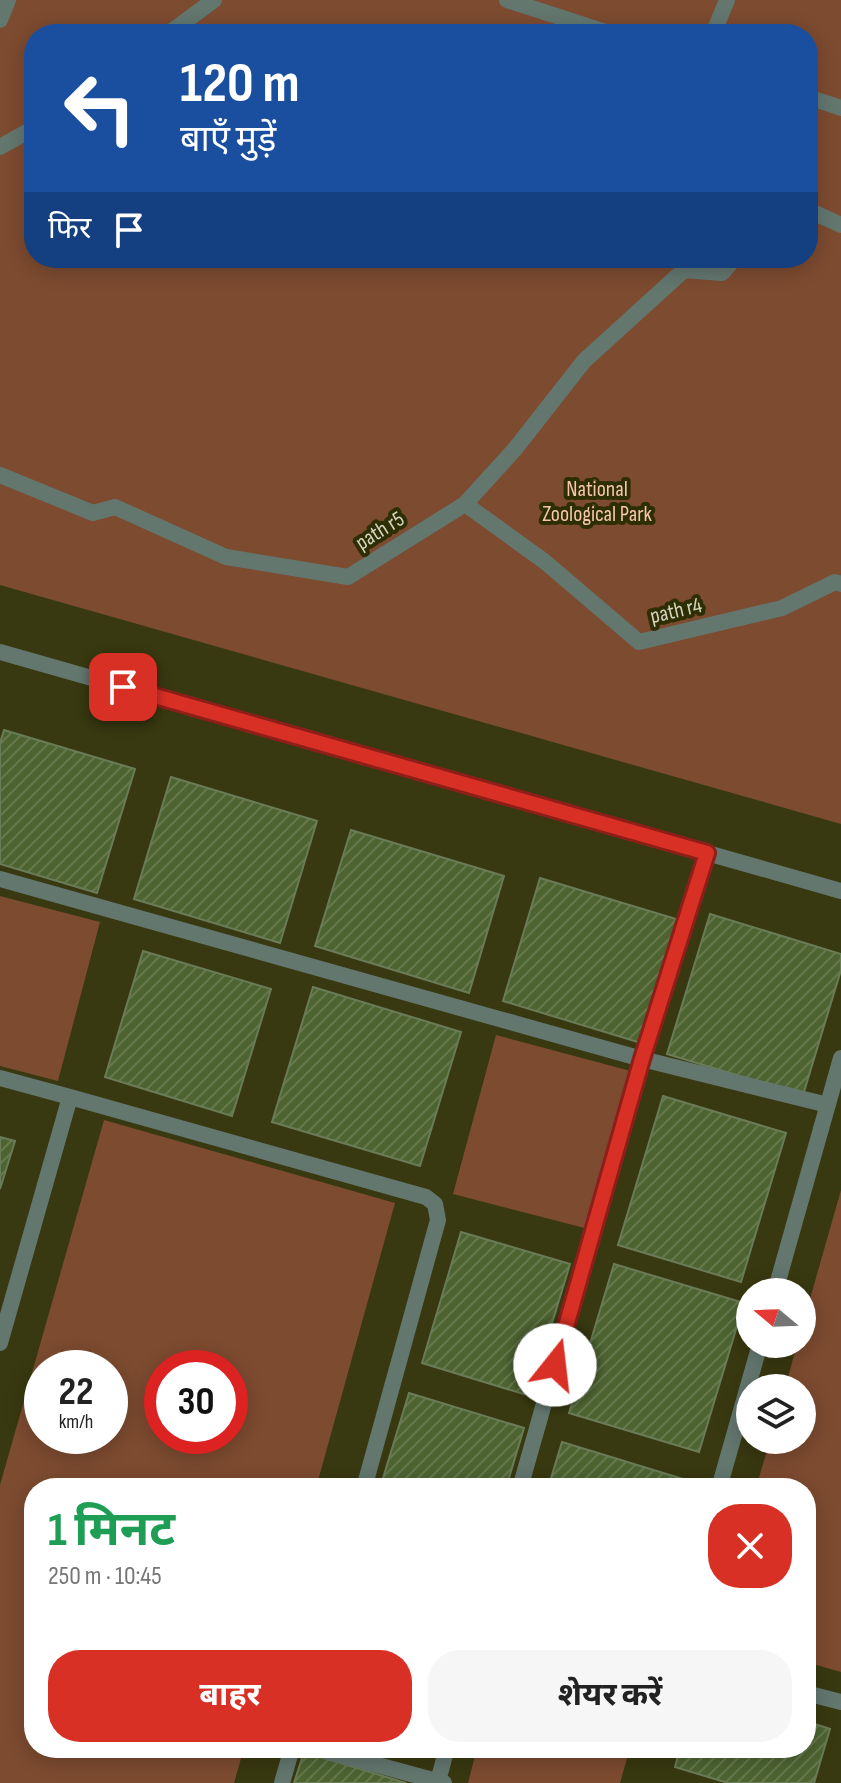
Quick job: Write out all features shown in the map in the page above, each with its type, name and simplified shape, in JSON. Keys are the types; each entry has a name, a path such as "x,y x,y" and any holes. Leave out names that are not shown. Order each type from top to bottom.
{"street":[{"path":"0,20 8,0"},
{"path":"182,24 214,0"},
{"path":"507,0 581,24"},
{"path":"717,24 727,0"},
{"path":"818,100 841,108"},
{"path":"0,147 24,134"},
{"path":"818,214 841,225"},
{"name":"path r5","path":"0,475 93,513 115,507 226,557 348,577 465,504 515,449 584,361 682,268"},
{"path":"702,268 722,273 726,268"},
{"name":"path r4","path":"465,504 544,561 639,642 782,608 835,582 841,584"},
{"path":"0,652 841,891"},
{"path":"523,1478 642,1059 707,853"},
{"path":"0,879 642,1059 828,1105"},
{"path":"779,1278 841,1058"},
{"path":"0,1078 426,1197 435,1204 438,1220 367,1478"},
{"path":"0,1343 70,1097"},
{"path":"722,1478 756,1358"},
{"path":"816,1696 841,1702"},
{"path":"282,1783 289,1758"},
{"path":"352,1758 441,1782 445,1758"}],"green space":[{"name":"National Zoological Park","path":"0,0 841,0 841,824 0,585"},
{"path":"0,896 100,922 58,1081 0,1066"},
{"path":"496,1035 638,1073 596,1231 453,1194"},
{"path":"104,1120 395,1203 319,1478 24,1478 24,1758 241,1758 234,1783 0,1783 0,1485 24,1401 24,1454 128,1454 128,1350 38,1350"},
{"path":"841,1190 841,1672 816,1665 816,1478 759,1478 766,1454 816,1454 816,1374 789,1374 793,1358 816,1358 816,1278"},
{"path":"474,1758 627,1758 620,1783 468,1783"}],"building":[{"path":"4,730 135,769 97,893 0,864 0,743"},
{"path":"171,777 317,821 280,943 134,899"},
{"path":"351,830 504,876 469,993 315,946"},
{"path":"540,878 679,920 641,1043 503,1001"},
{"path":"710,914 841,954 841,970 803,1095 667,1054"},
{"path":"143,951 271,989 232,1116 105,1077"},
{"path":"313,987 461,1032 420,1166 272,1122"},
{"path":"663,1096 786,1133 742,1278 736,1280 618,1245"},
{"path":"0,1137 15,1141 0,1189"},
{"path":"461,1232 570,1264 530,1396 422,1363"},
{"path":"614,1264 736,1301 736,1329 699,1452 569,1413"},
{"path":"409,1393 524,1428 509,1478 383,1478"},
{"path":"562,1442 680,1478 551,1478"},
{"path":"816,1724 830,1729 814,1783 728,1783 675,1767 677,1758 816,1758"},
{"path":"302,1758 324,1758 406,1783 294,1783"}],"route":[{"path":"123,687 707,853 642,1059 555,1365"}]}
